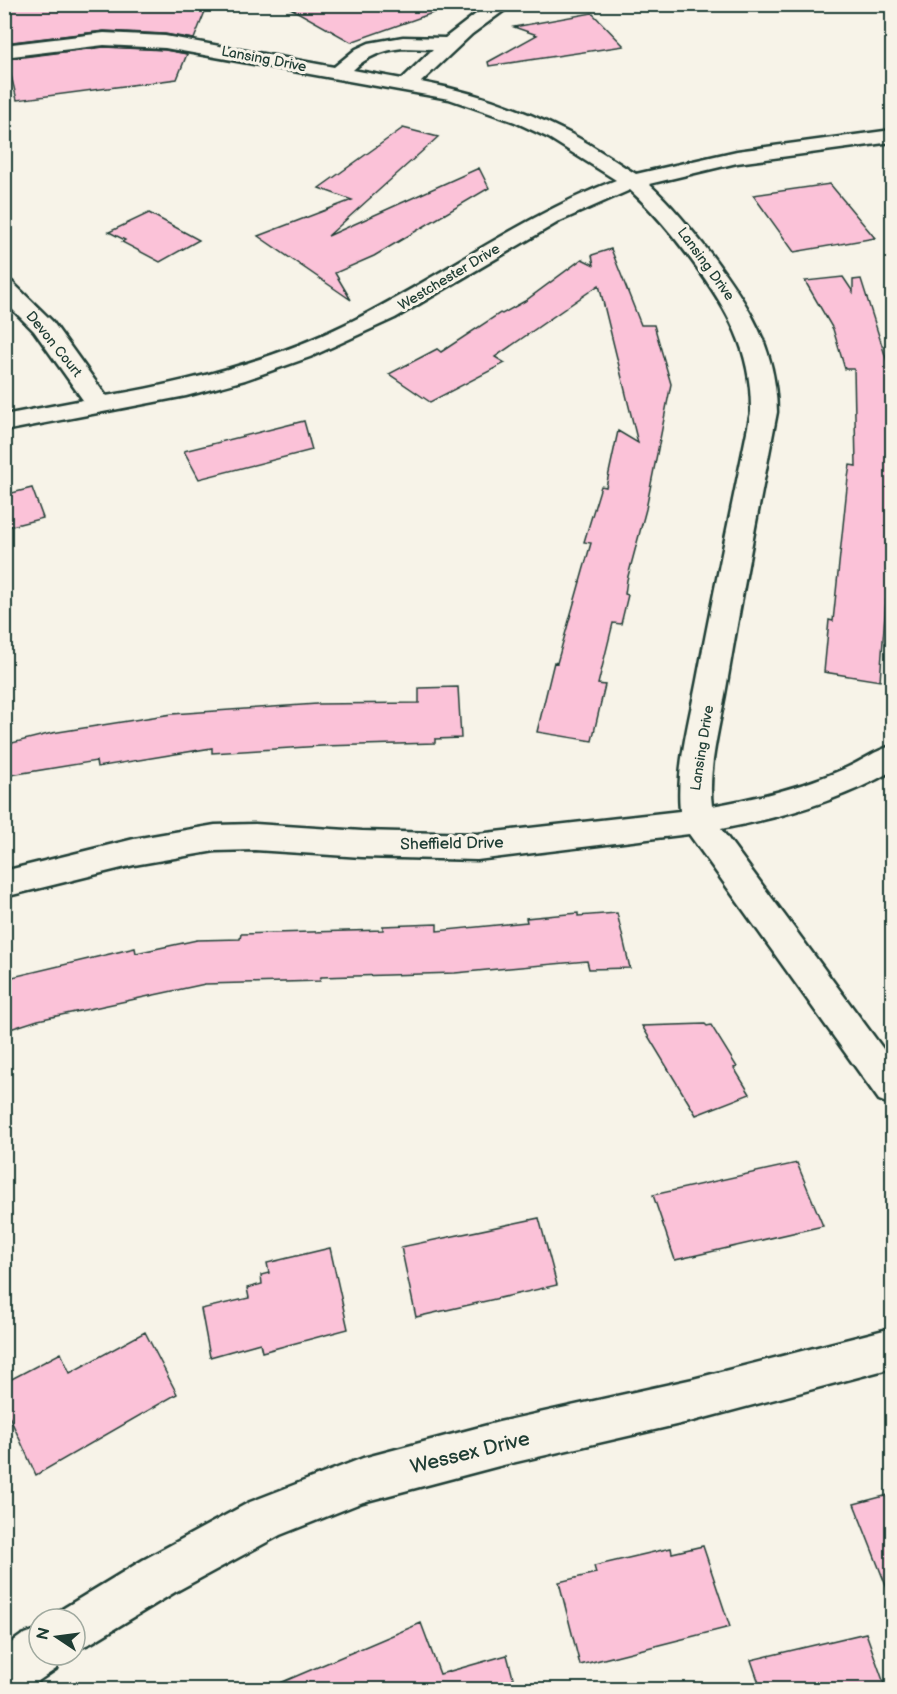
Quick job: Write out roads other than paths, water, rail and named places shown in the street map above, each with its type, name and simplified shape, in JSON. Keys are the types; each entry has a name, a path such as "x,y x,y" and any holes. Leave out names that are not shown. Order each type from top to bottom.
{"street":[{"path":"407,85 450,44 504,4"},
{"name":"Lansing Drive","path":"4,51 104,39 165,42 453,94 522,118 589,152 633,181 667,212 732,300 750,337 760,368 764,391 762,422 735,553 701,744 694,793 697,821"},
{"path":"338,74 358,55 379,45 400,42 450,44"},
{"name":"Westchester Drive","path":"4,423 187,387 273,363 355,331 422,294 527,228 590,198 633,181 699,163 892,136"},
{"name":"Devon Court","path":"4,288 43,326 99,404"},
{"name":"Sheffield Drive","path":"4,884 134,852 215,838 255,837 362,844 477,847 697,821 774,807 858,776 892,757"},
{"path":"697,821 892,1089"},
{"name":"Wessex Drive","path":"87,1620 159,1576 266,1518 363,1480 500,1444 693,1400 892,1348"},
{"path":"4,1676 27,1660"}]}
